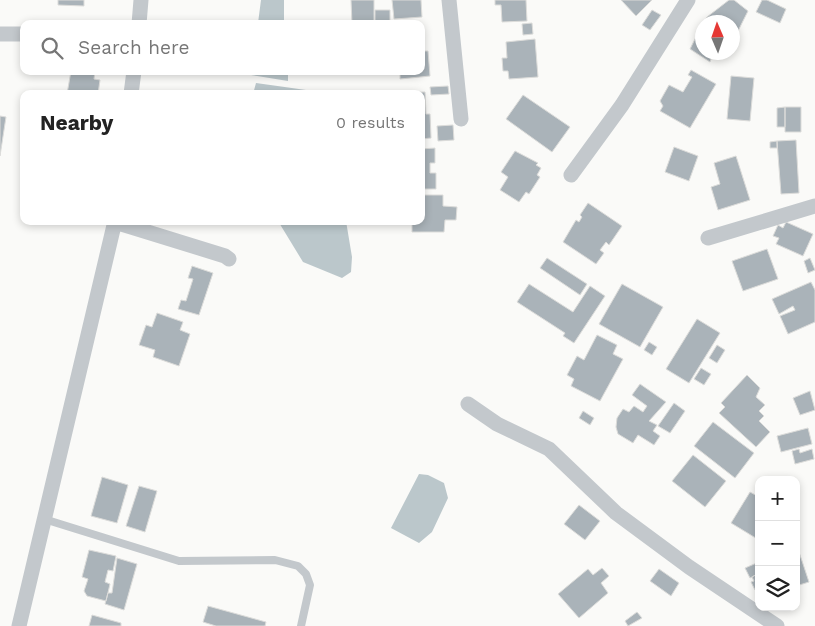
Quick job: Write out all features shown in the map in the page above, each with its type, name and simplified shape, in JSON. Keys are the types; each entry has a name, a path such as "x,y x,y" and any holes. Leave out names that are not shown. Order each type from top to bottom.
{"street":[{"path":"139,20 141,0"},
{"path":"449,0 461,119"},
{"path":"571,175 622,105 688,0"},
{"path":"0,34 20,34"},
{"path":"132,90 133,75"},
{"path":"708,238 815,206"},
{"path":"19,626 114,225"},
{"path":"127,225 229,259"},
{"path":"468,404 497,424 549,449 616,513 689,567 777,626"}],"lane":[{"path":"44,519 179,561 275,560 298,566 306,574 310,585 301,626"}],"shaded area":[{"path":"261,0 284,0 284,20 258,20"},
{"path":"251,75 288,75 288,81"},
{"path":"256,83 306,90 254,90"},
{"path":"280,225 347,225 352,257 351,272 342,278 303,262"},
{"path":"419,474 428,475 444,483 448,498 432,532 419,543 391,528"}],"building":[{"path":"58,0 84,0 84,6 58,5"},
{"path":"351,0 374,0 374,20 352,20"},
{"path":"392,0 421,0 422,17 394,19"},
{"path":"495,0 526,0 527,21 502,22 501,5 495,5"},
{"path":"621,0 652,0 636,16"},
{"path":"729,0 734,0 748,11 740,27 740,15 710,15"},
{"path":"762,0 767,0 786,9 780,23 756,12"},
{"path":"375,10 390,10 390,20 375,20"},
{"path":"652,10 661,15 650,30 642,25"},
{"path":"532,23 533,34 523,35 522,24"},
{"path":"535,39 538,77 509,79 508,71 503,71 502,58 507,58 506,42"},
{"path":"695,39 695,52 690,49"},
{"path":"425,51 428,51 430,76 400,79 400,75 425,75"},
{"path":"691,70 716,84 690,128 660,111 663,106 660,101 669,85 683,92 692,77 688,75"},
{"path":"70,75 94,75 94,79 100,80 99,90 68,90"},
{"path":"731,76 754,78 750,121 727,119"},
{"path":"448,86 449,94 431,95 430,87"},
{"path":"425,92 426,114 430,114 431,138 425,139"},
{"path":"523,95 570,127 552,152 506,119"},
{"path":"785,107 801,107 801,132 785,132"},
{"path":"785,107 785,127 777,127 777,108"},
{"path":"0,116 6,117 0,156"},
{"path":"453,125 454,140 438,141 437,126"},
{"path":"796,140 799,193 781,194 777,141"},
{"path":"777,141 777,148 770,148 770,142"},
{"path":"674,147 698,156 689,181 665,172"},
{"path":"435,148 435,163 430,163 430,173 436,173 436,189 425,189 425,149"},
{"path":"515,151 538,163 536,165 541,168 537,175 540,177 529,194 526,192 519,202 500,190 508,177 501,172"},
{"path":"736,156 750,200 718,210 711,187 720,184 714,163"},
{"path":"425,195 443,195 443,206 457,207 456,220 445,220 444,232 412,232 412,225 425,225"},
{"path":"588,203 622,226 609,245 606,242 600,250 604,253 596,264 563,242 576,220 579,222 582,217 580,215"},
{"path":"786,222 813,234 803,256 776,244 779,238 773,236 778,225 783,228"},
{"path":"767,249 778,279 743,291 732,261"},
{"path":"547,258 587,284 580,295 540,268"},
{"path":"810,258 815,270 808,273 804,261"},
{"path":"192,266 213,273 199,315 178,309 181,300 186,301 193,279 188,278"},
{"path":"811,282 815,290 815,322 788,334 780,316 795,310 793,306 779,314 772,299"},
{"path":"529,284 573,312 590,286 605,296 574,343 563,336 565,333 517,302"},
{"path":"622,284 663,307 640,347 599,324"},
{"path":"157,313 183,322 180,330 190,334 179,366 153,357 155,350 139,345 146,325 152,327"},
{"path":"697,319 720,333 689,383 666,369"},
{"path":"597,335 617,345 613,354 623,359 600,401 571,386 574,379 567,375 577,356 584,360"},
{"path":"649,342 657,347 652,355 644,350"},
{"path":"717,345 725,350 717,363 709,358"},
{"path":"701,368 711,374 704,385 694,379"},
{"path":"747,375 760,388 756,397 765,405 759,411 764,416 759,421 770,432 756,447 719,413 725,407 721,403"},
{"path":"640,384 666,402 649,421 657,425 653,431 660,436 654,445 638,435 633,443 618,434 616,427 617,418 623,409 629,412 634,406 643,412 647,406 632,395"},
{"path":"810,391 815,410 800,415 793,398"},
{"path":"674,403 685,411 670,433 658,426"},
{"path":"583,411 594,418 590,425 579,418"},
{"path":"713,422 754,453 735,478 694,446"},
{"path":"808,428 812,444 781,452 777,436"},
{"path":"799,449 800,453 812,449 814,459 795,464 792,451"},
{"path":"693,455 726,481 705,507 672,481"},
{"path":"102,477 128,485 117,523 91,516"},
{"path":"139,486 157,491 145,532 126,526"},
{"path":"750,492 755,495 755,538 731,523"},
{"path":"579,505 600,521 585,540 564,524"},
{"path":"89,550 116,556 113,571 108,570 105,582 110,584 106,601 87,596 84,591 88,579 82,577"},
{"path":"800,555 809,582 800,585"},
{"path":"117,558 137,564 124,610 105,604 108,593 112,593"},
{"path":"755,564 755,575 750,578 745,568"},
{"path":"602,568 609,576 601,583 608,593 579,618 558,594 588,569 593,575"},
{"path":"659,569 679,583 671,596 650,581"},
{"path":"755,575 755,590 751,582 754,581 752,577"},
{"path":"208,606 266,622 265,626 216,626 203,622"},
{"path":"637,612 642,618 628,626 625,621"},
{"path":"92,615 121,623 121,626 89,626"}]}
